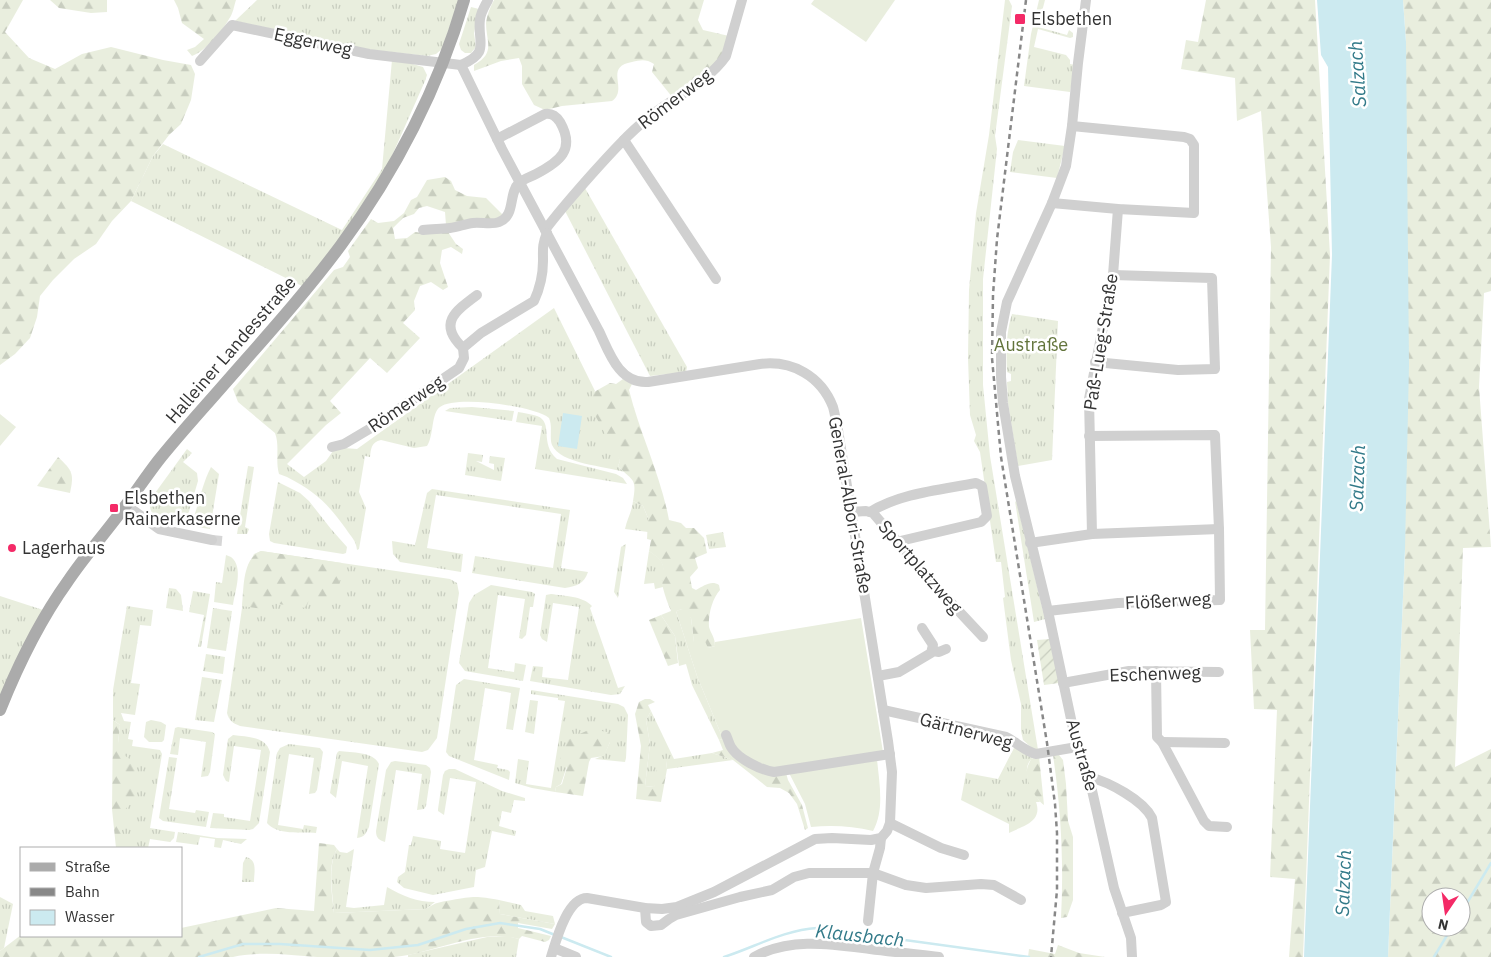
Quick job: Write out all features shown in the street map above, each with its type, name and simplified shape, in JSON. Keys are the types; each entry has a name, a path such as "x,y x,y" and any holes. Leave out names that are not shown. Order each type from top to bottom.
{"main road":[{"name":"Halleiner Landesstraße","path":"0,710 4,687 67,582 158,461 309,286 342,244 396,162 442,62 464,0"}],"street":[{"path":"442,62 461,65 478,55 481,48 480,17 488,0"},
{"name":"Römerweg","path":"332,447 344,444 371,428 459,368 464,358 463,348 480,333 534,301 541,280 542,248 546,231 560,211 624,140 650,117 702,81 721,62 726,56 742,0"},
{"name":"Austraße","path":"1086,0 1066,166 1052,202 1009,296 1001,332 1000,362 1003,403 1015,476 1030,543 1048,611 1077,747 1089,777 1114,888 1135,956"},
{"name":"Eggerweg","path":"200,61 232,25 361,53 442,62"},
{"name":"General-Albori-Straße","path":"461,65 497,139 613,361 625,376 638,382 648,382 777,363 797,369 815,379 826,392 833,408 878,676 892,772 890,823 888,831 881,838 873,873 868,921"},
{"path":"424,230 450,228 473,223 499,222 506,218 510,212 512,191 520,182 549,167 564,152 567,137 554,115 545,114 497,139"},
{"path":"1052,202 1118,209 1194,213 1194,145 1190,139 1072,126"},
{"name":"Römerweg","path":"624,140 716,279"},
{"name":"Paß-Lueg-Straße","path":"1092,534 1089,399 1112,275 1118,209"},
{"path":"1096,362 1170,370 1215,370 1212,278 1112,275"},
{"path":"463,348 451,335 452,320 458,310 477,295"},
{"path":"1030,543 1092,534 1219,529 1215,435 1089,436"},
{"path":"870,512 896,499 976,483 982,486 986,516 981,522 896,542"},
{"path":"126,505 159,529 212,540"},
{"name":"Sportplatzweg","path":"851,512 873,513 896,542 983,637"},
{"name":"Flößerweg","path":"1048,611 1118,603 1220,600 1219,529"},
{"path":"922,628 932,643 932,650"},
{"path":"878,676 899,672 932,650 939,652 946,649"},
{"name":"Eschenweg","path":"1062,683 1129,671 1219,672"},
{"path":"1156,671 1156,737 1162,742 1204,821 1209,826 1227,827"},
{"name":"Gärtnerweg","path":"883,710 1006,737 1036,754 1077,747"},
{"path":"726,735 731,748 740,756 759,768 774,772 890,754"},
{"path":"1162,742 1226,743"},
{"path":"1089,777 1107,783 1144,806 1152,818 1166,902 1161,905 1122,913"},
{"path":"890,823 941,848 964,855"},
{"path":"576,957 553,950 570,908 575,902 583,898 662,909 688,903 714,892 815,839 871,840 881,838"},
{"path":"646,908 646,922 651,926 662,926 676,915 739,897 772,890 794,877 809,873 873,873 916,887 994,885 1022,900"},
{"path":"754,957 768,949 792,944 825,944 868,953 940,957"}],"green space":[{"path":"0,0 23,0 5,32 29,58 55,69 82,54 111,47 191,65 195,74 191,100 181,124 169,135 153,156 131,201 112,221 96,244 74,259 40,296 37,317 30,338 15,354 0,365"},
{"path":"50,0 107,0 107,12 91,13 59,8"},
{"path":"174,0 236,0 232,15 213,41 192,56 187,50 195,47 204,39 182,23"},
{"path":"257,0 459,0 442,49 436,54 427,56 364,49 235,21"},
{"path":"494,0 704,0 698,20 703,30 729,36 721,57 710,69 673,98 652,72 654,64 641,60 624,65 619,69 617,73 617,96 612,101 562,106 545,110 534,105 522,84 522,66 519,58 501,61 474,71 474,65 485,56 487,51 486,23"},
{"path":"814,0 895,0 866,42 811,4"},
{"path":"1005,0 1009,0 1012,6 995,136 997,149 983,279 983,385 990,456 1038,750 1033,749 1023,740 1021,731 1021,704 1011,660 1003,598 1005,597 1001,562 996,562 980,452 974,441 976,435 970,415 968,358 969,290 976,213 989,135"},
{"path":"1039,0 1045,0 1038,27 1067,35 1069,30 1073,33 1073,37 1070,38 1038,29 1034,47 1066,55 1070,60 1070,64 1075,65 1070,92 1024,86 1031,34"},
{"path":"1206,0 1315,0 1330,255 1303,957 1289,957 1295,879 1270,877 1277,710 1254,709 1250,630 1265,630 1271,247 1261,111 1237,121 1235,78 1181,69 1186,40 1198,42"},
{"path":"1403,0 1491,0 1491,291 1484,293 1479,387 1491,547 1463,548 1455,767 1491,749 1491,957 1388,957 1405,549 1406,42"},
{"path":"471,7 479,9 474,33 476,47 471,53 465,53 461,50 459,44"},
{"path":"392,60 423,67 427,75 425,81 387,167 345,232 302,286 131,201 153,156 163,144 342,230 382,169"},
{"path":"1018,140 1065,146 1057,178 1010,172 1013,152"},
{"path":"445,177 451,181 455,190 467,196 486,198 504,216 497,220 446,225 445,212 427,206 419,208 414,214 403,218 393,228 395,239 407,238 415,232 448,232 456,244 463,249 462,254 451,247 442,250 440,263 448,287 443,290 431,282 420,286 414,301 415,310 403,323 420,338 387,373 370,358 330,401 341,413 326,425 287,464 287,477 279,474 275,433 238,402 233,389 334,270 343,267 350,257 348,251 371,219 378,223 394,221 404,213 411,200 417,197 427,180"},
{"path":"585,188 687,367 686,372 650,376 565,211"},
{"path":"554,308 595,391 620,461 618,466 624,472 584,463 564,456 552,445 549,418 541,414 512,406 478,402 449,404 437,410 427,446 414,448 381,440 373,444 370,457 365,456 359,492 366,508 359,549 357,550 353,539 327,505 306,488 287,477 287,464 304,477 326,461 333,451 344,448 357,449"},
{"name":"Austraße","path":"1012,314 1058,321 1052,460 1018,466 1008,403 1007,382 1011,381 1011,374 1007,372 1007,350"},
{"path":"623,379 632,384 629,390 661,487 669,520 681,523 686,528 694,528 704,538 707,553 695,558 698,568 690,577 692,588 696,590 710,583 719,585 720,590 713,602 709,617 709,627 715,646 708,648 694,643 691,618 682,609 674,612 671,611 663,588 662,564 649,551 651,540 647,539 648,518 643,506 633,501 633,481 618,466 620,461 590,406 594,392 610,383 616,384"},
{"path":"472,407 514,411 512,421 445,411 450,408"},
{"path":"518,412 535,415 542,419 545,423 549,447 557,459 616,474 623,478 627,484 535,469 542,426 516,422"},
{"path":"0,414 16,427 0,446"},
{"path":"187,449 192,453 183,462 197,473 198,481 185,525 160,520 152,512 150,500"},
{"path":"468,453 483,455 482,462 476,461 494,470 494,464 489,463 490,456 505,458 501,481 465,475"},
{"path":"58,457 71,473 70,493 37,486"},
{"path":"248,466 254,467 245,527 249,529 247,534 237,534"},
{"path":"211,467 219,474 210,529 190,526 205,482"},
{"path":"278,482 300,493 309,501 347,547 346,553 270,541 269,534"},
{"path":"432,489 570,510 561,568 588,572 586,576 580,584 565,588 472,573 475,556 553,568 561,514 436,495 427,548 463,554 461,572 400,562 393,554 392,541 415,545 427,493"},
{"path":"633,501 643,506 648,518 648,532 625,529"},
{"path":"1015,501 1045,619 1034,622"},
{"path":"723,532 726,547 709,549 706,535"},
{"path":"626,544 618,598 614,592 621,547"},
{"path":"261,551 450,579 457,583 459,593 437,738 428,750 422,752 240,726 230,719 227,713 248,566 254,554"},
{"path":"261,551 342,563 337,597 309,600 306,608 265,602 263,609 242,606 247,567 250,560"},
{"path":"649,551 662,563 663,587 655,589 654,583 644,584"},
{"path":"226,555 235,561 238,573 233,605 214,602 216,582 222,583"},
{"path":"491,585 535,594 533,607 530,607 526,635 522,639 519,638 525,599 498,595 488,668 514,672 515,663 526,665 523,681 465,671 459,663 469,603 474,595"},
{"path":"169,588 176,589 181,595 183,611 166,608"},
{"path":"193,591 210,594 201,647 198,647 204,615 189,612"},
{"path":"546,595 578,598 592,606 590,608 618,688 625,686 620,694 611,695 530,681 533,666 543,667 542,677 568,680 579,607 553,603 547,642 540,635"},
{"path":"0,596 43,610 0,697"},
{"path":"127,606 153,610 151,626 140,625 131,683 140,684 135,715 121,713 124,721 131,722 128,739 133,740 132,746 160,750 162,754 150,828 175,832 174,838 170,842 150,839 148,847 122,847 124,755 118,743 120,725 113,720 113,690"},
{"path":"213,608 232,611 226,651 207,648"},
{"path":"688,610 691,618 694,642 704,639 708,648 715,646 715,642 861,618 884,758 877,759 880,805 877,823 873,831 842,826 811,827 805,804 789,773 765,774 723,739 697,676 676,611"},
{"path":"676,611 697,676 723,739 719,740 692,685 686,664 679,666 675,636 661,615"},
{"path":"661,615 675,636 678,663 668,666 649,620"},
{"path":"1050,639 1059,683 1044,685 1037,640"},
{"path":"206,654 225,657 223,674 203,671"},
{"path":"202,677 222,680 214,722 195,720"},
{"path":"464,679 520,688 513,730 506,729 511,693 485,688 474,760 498,765 497,768 508,770 510,772 509,780 449,756 446,752 456,685"},
{"path":"531,690 618,704 624,707 628,715 625,762 595,759 604,755 610,742 567,766 561,784 556,787 555,792 515,783 518,759 529,761 526,784 551,788 565,701 558,700 558,698 531,694"},
{"path":"645,699 655,702 648,705 651,711 646,720 650,744 645,786 654,787 658,760 666,761 667,769 661,802 636,799 641,746 635,714 639,702"},
{"path":"530,700 538,701 534,734 525,732"},
{"path":"651,711 674,759 712,753 733,760 667,769 666,761 654,787 645,786 650,744 646,720"},
{"path":"113,720 120,725 118,743 123,744 124,755 135,763 135,800 122,812 122,847 116,847 112,809"},
{"path":"151,720 166,725 162,742 149,742 144,737 146,722"},
{"path":"175,728 215,734 208,776 201,777 206,742 180,738 178,755 170,754"},
{"path":"591,729 607,732 610,742 604,756 591,758 589,762 583,796 555,792 556,787 562,784 567,767 560,758 568,739"},
{"path":"233,735 260,740 268,747 270,752 259,823 249,830 210,828 213,813 224,814 224,817 250,821 261,750 234,746 229,782 226,781 223,775 228,739"},
{"path":"723,739 786,773 802,805 808,828 805,830 797,804 789,793 780,788 767,787 733,760 712,753 723,750 719,740"},
{"path":"289,744 320,748 323,752 317,790 315,793 309,794 314,758 289,754 278,825 303,829 304,825 317,827 316,833 283,831 271,827 267,823 277,753 280,748"},
{"path":"1015,746 1034,757 1029,762 1027,773 1028,779 1040,802 1036,802 1037,814 1034,819 1009,833 1009,824 961,800 966,773 998,779"},
{"path":"339,751 367,755 379,764 369,827 362,837 357,838 368,766 342,761 336,798 330,793 337,753"},
{"path":"1053,755 1059,755 1063,760 1068,821 1073,837 1073,900 1067,917 1061,918 1061,836"},
{"path":"1039,756 1044,805 1033,791 1027,774 1027,768 1031,759"},
{"path":"169,757 177,758 169,809 195,813 196,810 209,812 206,827 163,821 159,818"},
{"path":"391,762 426,765 430,768 431,772 426,806 424,809 417,810 422,774 396,770 385,842 378,838 376,831 386,770"},
{"path":"449,769 455,769 502,791 525,798 525,801 514,800 511,813 502,811 499,826 516,831 515,836 492,831 485,867 476,870 474,887 433,895 404,888 397,882 398,877 405,872 409,845 411,845 413,836 441,841 440,849 465,853 476,782 450,778 444,815 438,809 443,775"},
{"path":"178,832 217,838 247,839 241,844 223,840 221,848 214,847 215,839 200,837 198,845 176,842"},
{"path":"319,843 334,845 337,849 331,872 334,913 426,909 444,901 471,897 499,900 500,914 555,924 552,929 518,923 518,928 551,936 545,942 522,936 519,939 504,936 488,937 456,942 409,955 394,957 317,957 264,954 233,957 0,957 0,951 20,936 182,937 182,928 276,908 314,911"},
{"path":"337,849 340,852 347,853 354,849 346,907 384,905 387,887 410,898 435,902 426,909 334,913 331,872"},
{"path":"246,857 254,864 254,882 242,882 243,863"},
{"path":"0,897 13,904 4,948 0,951"},
{"path":"499,900 521,905 525,911 553,916 555,924 500,914"},
{"path":"507,936 519,939 516,957 408,957 408,955 487,937"},
{"path":"1058,945 1079,953 1105,957 1028,957 1029,949 1055,954"}],"water":[{"name":"Salzach","path":"1317,0 1403,0 1406,42 1409,365 1405,549 1388,957 1304,957 1332,255 1328,67 1321,55"},
{"path":"563,413 582,416 577,449 558,446"}],"waterway":[{"path":"1471,896 1491,863"},
{"name":"Klausbach","path":"199,957 243,944 280,944 370,950 418,945 466,929 500,923 540,929 555,935"},
{"name":"Klausbach","path":"724,957 781,935 817,928 1029,957"},
{"name":"Klausbach","path":"561,937 611,957"},
{"path":"1434,957 1446,937"}],"tunnel":[{"path":"212,540 223,541"}],"railway":[{"path":"1026,0 997,239 993,295 992,358 1001,457 1055,804 1057,890 1051,957"}],"place":[{"name":"Elsbethen","path":"1020,19"},
{"name":"Elsbethen Rainerkaserne","path":"114,508"},
{"name":"Lagerhaus","path":"12,548"}]}
